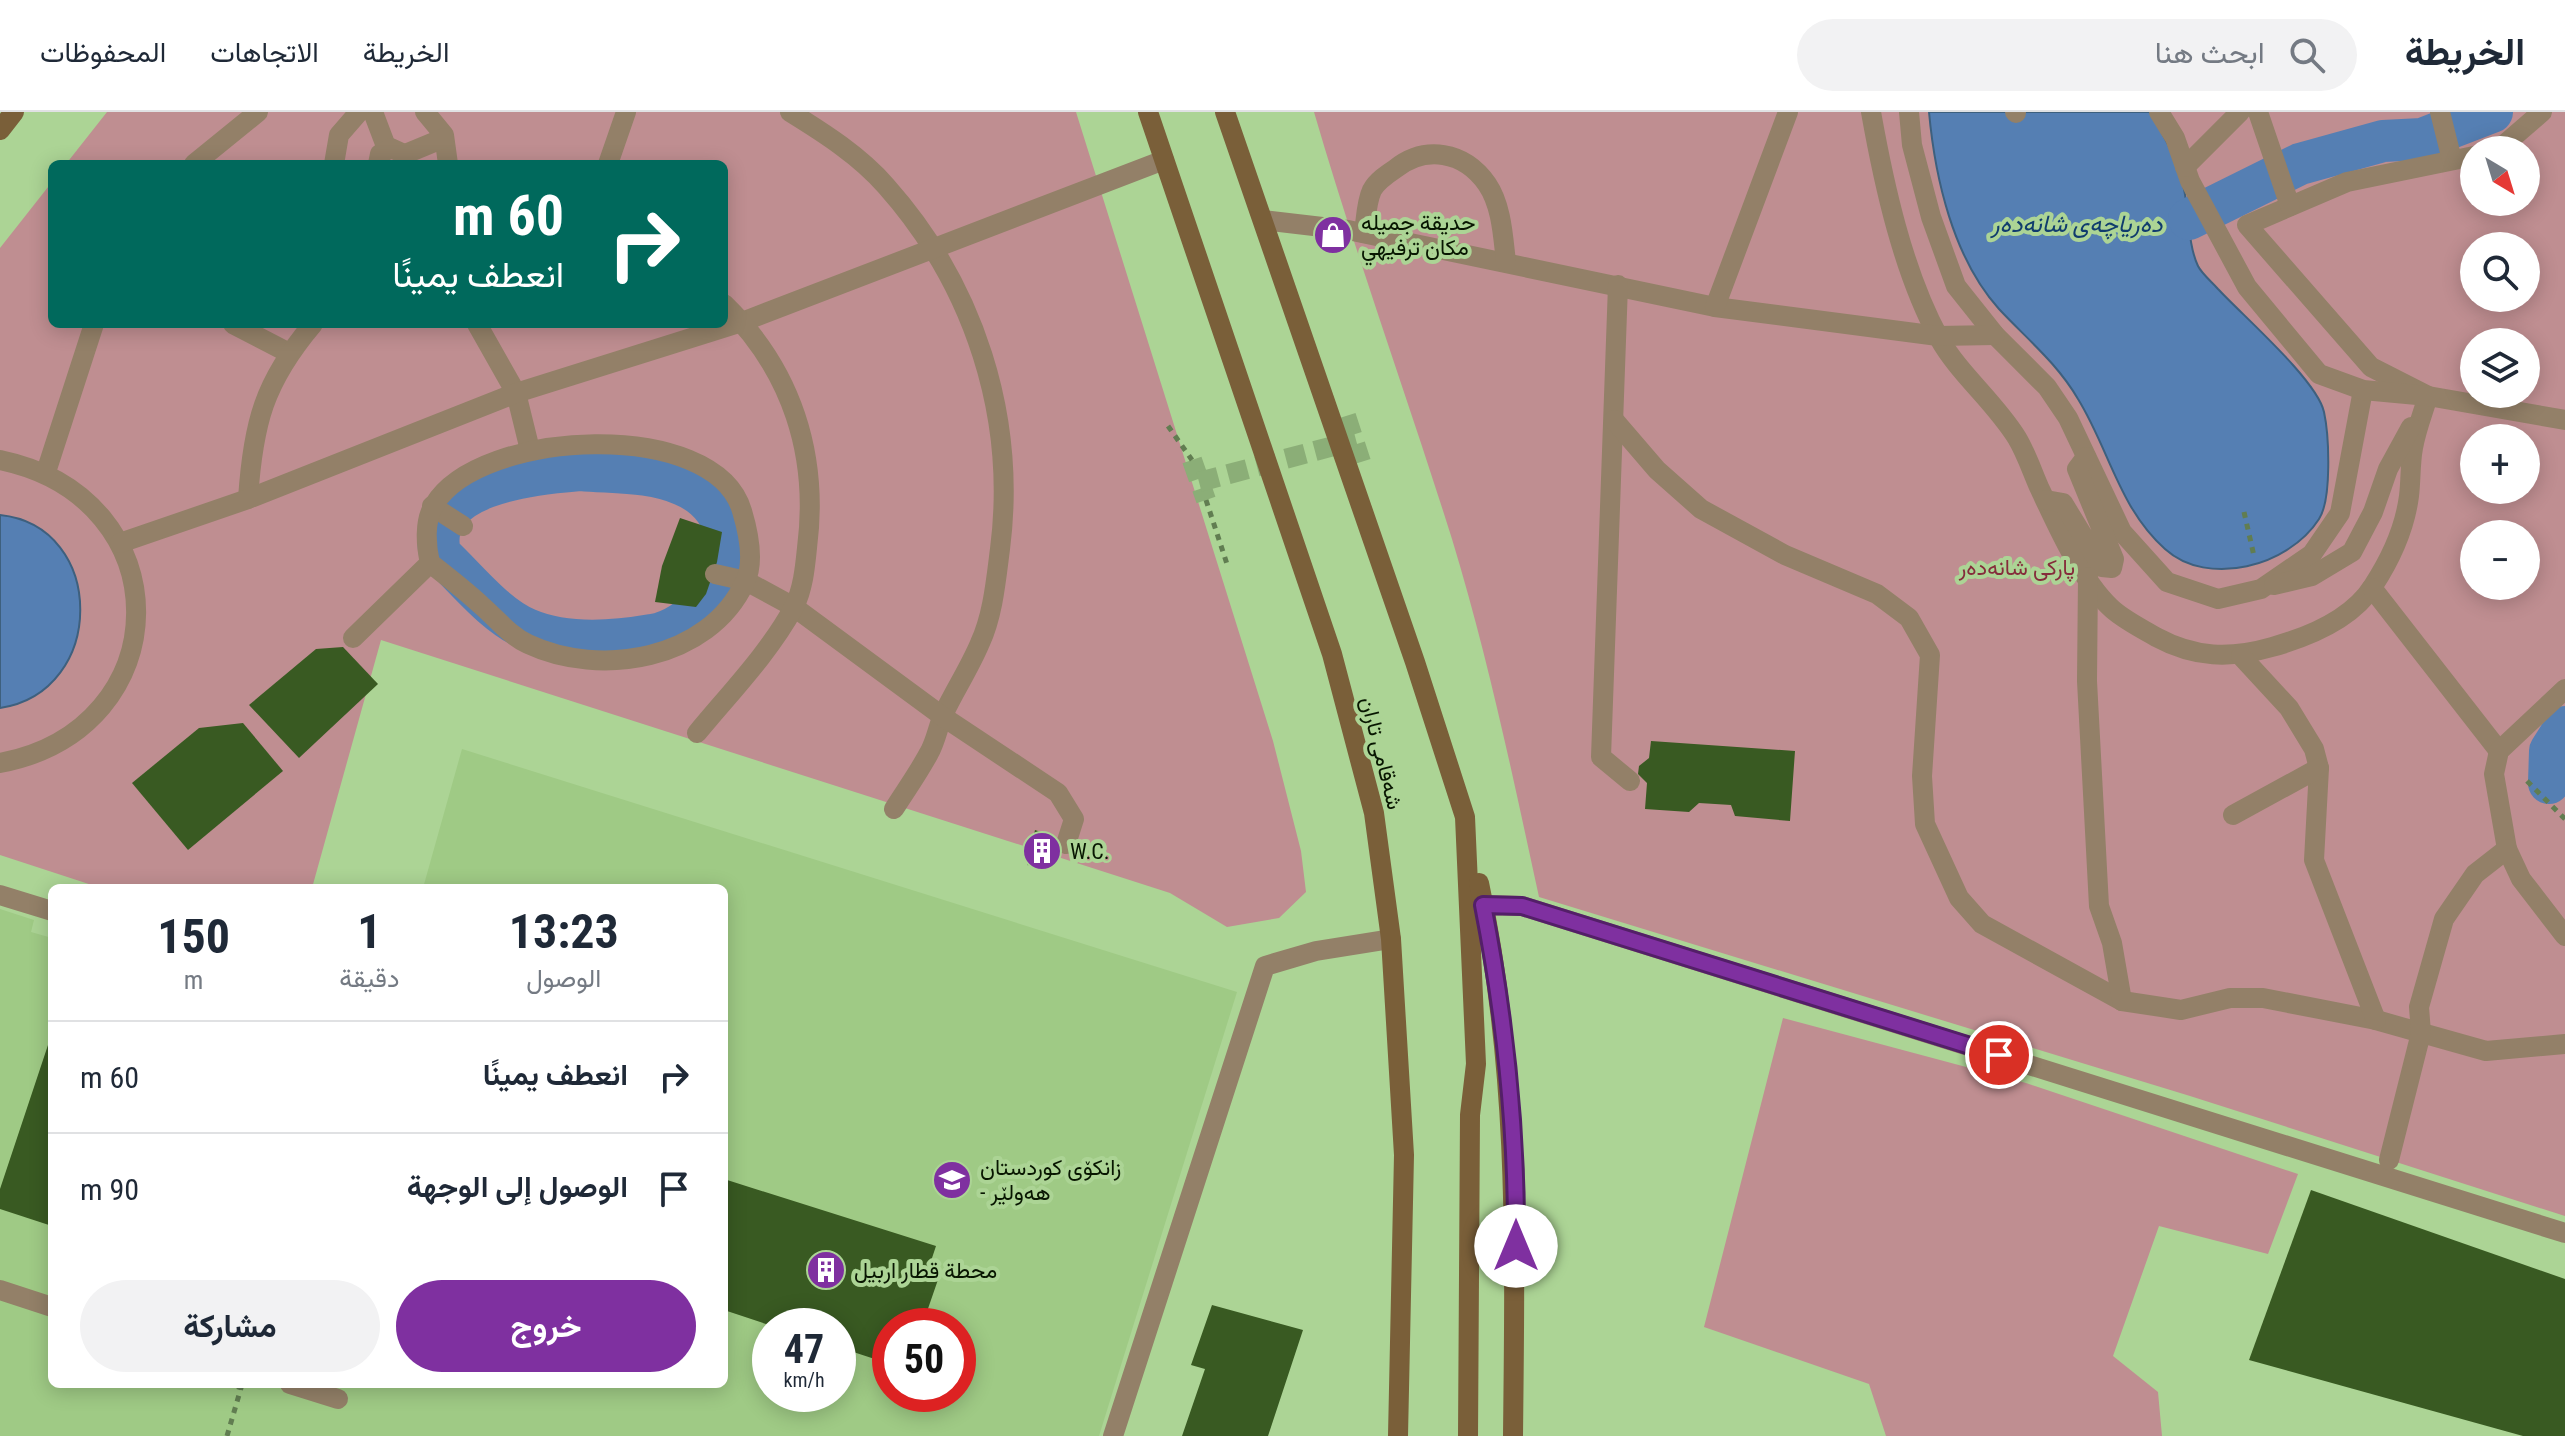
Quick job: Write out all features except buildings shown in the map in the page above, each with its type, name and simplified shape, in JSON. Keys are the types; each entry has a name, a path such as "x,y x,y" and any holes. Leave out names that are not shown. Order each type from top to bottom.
{"main road":[{"path":"0,130 14,112"},
{"name":"شەقامی تاران","path":"1148,112 1332,654 1374,813 1391,939 1404,1155 1398,1436"},
{"path":"1225,112 1465,817 1499,984 1509,1083 1516,1215 1513,1436"},
{"path":"1465,817 1476,1064 1470,1115 1468,1436"}],"street":[{"path":"199,160 258,112"},
{"path":"335,160 339,135 359,112"},
{"path":"373,112 393,158 444,138"},
{"path":"425,112 444,138 447,160"},
{"path":"609,160 626,112"},
{"path":"790,112 843,147 885,184 935,247 968,314 985,359 1004,446 1006,487 996,582 981,642 942,716 931,750 894,809"},
{"path":"1715,307 1788,112"},
{"path":"1871,112 1887,192 1909,262 1938,336 1955,362 1993,401 2019,441 2046,500 2088,577 2109,606 2176,648 2213,656 2241,656 2295,641 2332,623 2372,588 2394,548 2409,499 2413,448 2428,396"},
{"path":"1909,112 1912,145 1931,217 1956,286 1995,335 2047,387 2068,418 2122,532 2167,582 2218,599 2312,576 2352,552 2373,512 2388,469 2428,396"},
{"path":"2159,112 2175,138 2188,174 2247,287 2319,374 2363,390 2428,396 2565,420"},
{"path":"2188,174 2240,112"},
{"path":"2258,112 2290,206"},
{"path":"2440,112 2452,160"},
{"path":"2514,136 2542,112"},
{"path":"1364,233 1368,202 1380,180 1411,159 1439,152 1459,160 1488,185 1503,229 1506,262"},
{"path":"2428,396 2371,367 2247,225 2347,182 2460,159"},
{"path":"728,326 1164,160"},
{"path":"1263,220 1364,233 1715,307 1938,336 1995,335"},
{"path":"1618,285 1601,757 1630,781"},
{"path":"697,733 755,664 794,607 803,583 809,533 806,446 795,411 773,366 742,322 728,308"},
{"path":"46,472 93,328"},
{"path":"241,328 289,353"},
{"path":"248,499 255,438 266,393 289,353 310,328"},
{"path":"479,328 516,393 530,450"},
{"path":"120,543 248,499 516,393 723,328"},
{"path":"2261,589 2312,554 2340,513 2363,390"},
{"path":"1614,420 1657,470 1701,509 1785,555 1877,594 1909,618 1930,655 1922,776 1925,824 1959,898 1982,924 2122,1001 2181,1010 2230,998 2263,998 2376,1020 2486,1051 2565,1044"},
{"path":"603,444 642,446 715,472 738,495 750,549 729,577 717,619 688,641 636,659 582,660 527,644 430,563 426,544 434,507 455,484 489,462 530,450 603,444"},
{"path":"2046,500 2063,503 2102,567 2112,568 2114,559 2077,469 2086,457"},
{"path":"0,460 46,472 85,498 101,514 120,543 133,577 137,613 131,650 118,684 97,713 69,738 37,754 0,763"},
{"path":"434,507 460,524"},
{"path":"353,638 430,563"},
{"path":"729,577 794,607 942,716 1058,793 1074,819 1066,844"},
{"path":"2088,577 2087,696 2099,906 2112,943 2122,1001"},
{"path":"2372,588 2499,751"},
{"path":"2241,656 2289,708 2314,749 2319,768 2314,860 2376,1020"},
{"path":"2565,689 2499,751 2494,774 2507,849 2521,879 2565,936"},
{"path":"2233,815 2319,768"},
{"path":"2389,1160 2421,1033 2419,1007 2444,919 2475,874 2507,849"},
{"path":"0,895 48,910"},
{"path":"1483,905 1522,906 2565,1233"},
{"path":"1113,1436 1265,966 1316,951 1391,939"},
{"path":"0,1290 48,1306"},
{"path":"303,1388 338,1399"}],"path":[{"path":"1168,426 1192,460"},
{"path":"1206,500 1227,564"},
{"path":"2244,512 2261,589"},
{"path":"2499,751 2565,819"},
{"path":"227,1436 241,1388"}],"shaded area":[{"name":"زانکۆی کوردستان - هەولێر","path":"462,749 1237,992 1099,1436 0,1436 0,909 34,920 31,932 48,937 48,1388 728,1388 728,884 424,884"}],"green space":[{"path":"107,112 1076,112 1273,741 1301,851 1306,892 1279,918 1227,927 1170,893 381,640 313,884 89,884 0,855 0,248 48,187 48,328 728,328 728,160 69,160"},
{"name":"پارکی شانەدەر","path":"1314,112 2565,112 2565,1216 2190,1096 1539,897 1465,583"},
{"path":"1783,1018 2026,1083 2298,1174 2268,1254 2159,1226 2113,1356 2158,1392 2162,1436 1886,1436 1869,1384 1704,1327"}],"water":[{"name":"دەریاچەی شانەدەر","path":"1929,112 2150,112 2182,179 2192,248 2198,266 2294,366 2308,383 2324,412 2328,451 2326,497 2319,519 2306,535 2268,559 2225,569 2183,561 2149,533 2125,497 2089,418 2070,386 1999,309 1970,266 1958,242 1942,190"},
{"path":"0,515 35,526 60,548 75,577 80,610 75,643 60,673 35,696 0,708"}],"waterway":[{"path":"2189,219 2300,164 2383,141 2422,139 2492,112"},
{"path":"581,470 633,473 671,480 699,494 717,512 727,538 724,570 708,600 682,623 652,635 621,639 588,641 541,634 503,615 440,554 440,530 449,511 465,497 512,480 581,470"},
{"path":"2549,783 2550,751 2565,727"}],"tunnel":[{"path":"1346,416 1361,462"},
{"path":"1199,482 1356,440"},
{"path":"1192,460 1206,500"}],"place":[{"name":"حديقة جميله مكان ترفيهي","path":"1333,235"},
{"name":"W.C.","path":"1042,851"},
{"name":"زانکۆی کوردستان - هەولێر","path":"952,1180"},
{"name":"محطة قطار اربيل","path":"826,1270"}],"route":[{"path":"1516,1246 1509,1083 1499,984 1483,905 1522,906 1999,1055"}]}
